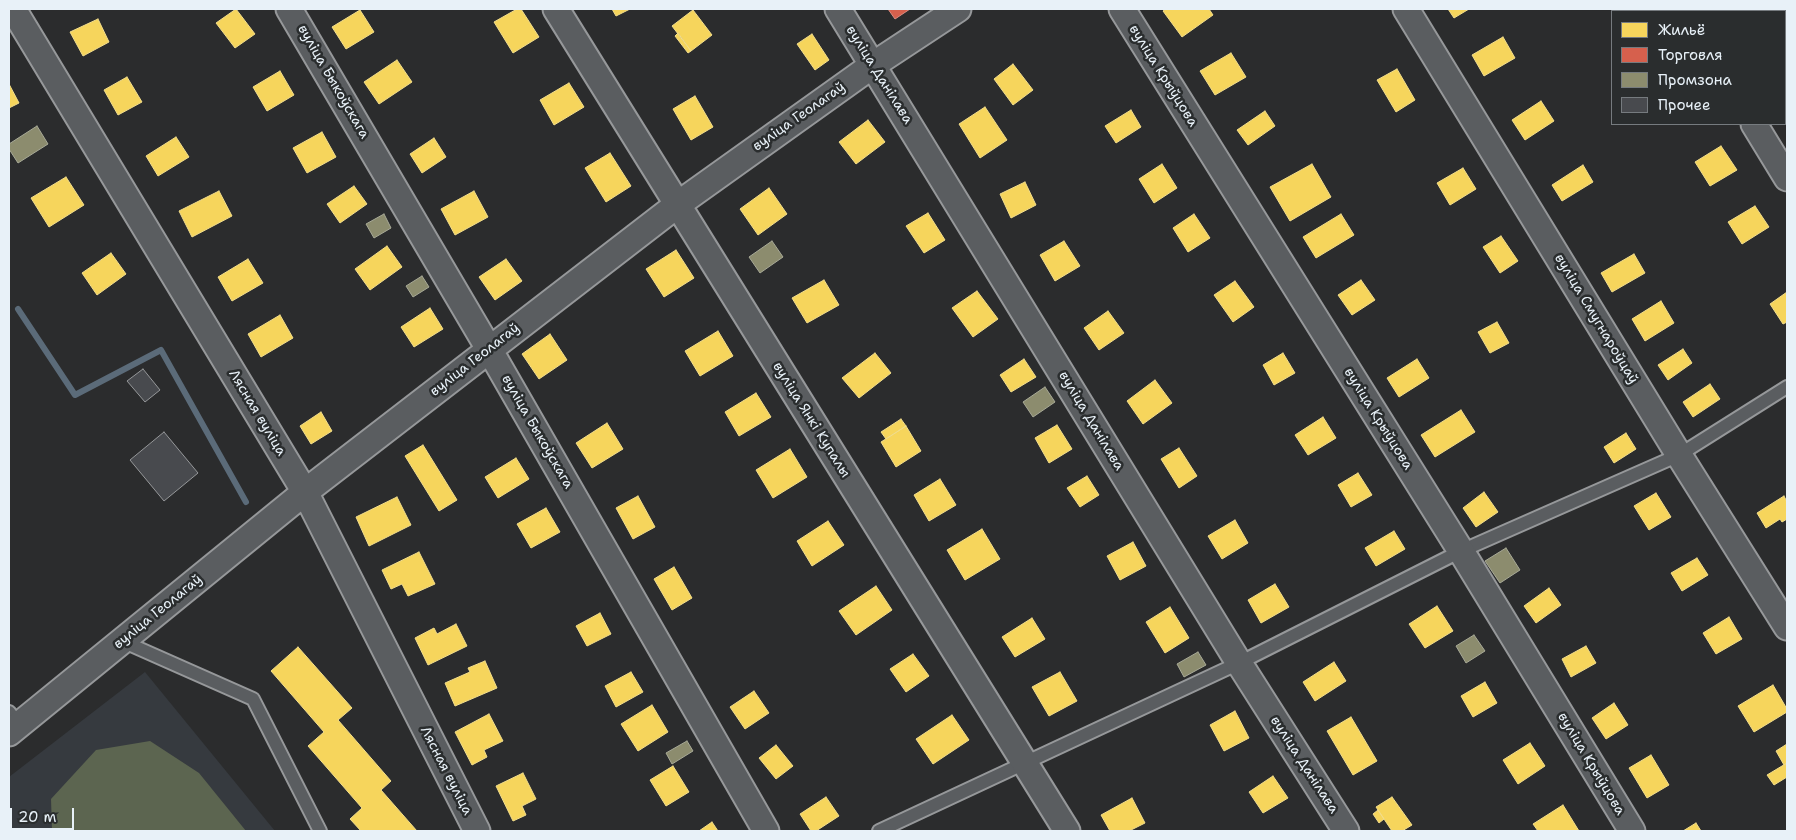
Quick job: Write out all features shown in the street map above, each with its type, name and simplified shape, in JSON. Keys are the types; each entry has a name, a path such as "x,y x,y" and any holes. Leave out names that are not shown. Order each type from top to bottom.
{"street":[{"name":"Лясная вуліца","path":"13,9 305,492 477,831"},
{"name":"вуліца Быкоўскага","path":"290,9 489,349 766,831"},
{"name":"вуліца Янкі Купалы","path":"556,9 1067,831"},
{"name":"вуліца Данілава","path":"838,9 1239,664 1346,831"},
{"name":"вуліца Геолагаў","path":"12,723 122,641 305,492 677,204 873,65 958,9"},
{"name":"вуліца Крыўцова","path":"1122,9 1461,551 1632,831"},
{"name":"вуліца Смугнароўцаў","path":"1406,9 1787,627"},
{"path":"1755,125 1787,178"}],"lane":[{"path":"880,831 1239,664 1461,551 1680,455 1787,387"},
{"path":"122,641 254,699 320,831"}],"shaded area":[{"path":"145,672 275,831 9,831 9,777"}],"green space":[{"path":"150,741 199,773 246,831 52,831 51,799 96,750"}],"building: Жильё":[{"path":"236,9 255,34 235,48 216,23"},
{"path":"517,9 521,9 539,37 513,53 494,22"},
{"path":"612,9 630,9 616,16"},
{"path":"1166,9 1209,9 1213,15 1182,37 1163,11"},
{"path":"1448,9 1469,9 1454,18"},
{"path":"1765,9 1766,10 1732,10"},
{"path":"360,10 374,32 346,49 332,27"},
{"path":"693,10 712,35 691,51 672,26"},
{"path":"98,19 109,42 83,56 70,32"},
{"path":"678,33 691,51 688,53 675,36"},
{"path":"812,34 829,60 815,70 797,44"},
{"path":"1503,37 1515,58 1484,76 1472,55"},
{"path":"1231,53 1246,77 1215,95 1200,71"},
{"path":"397,60 412,82 379,104 364,82"},
{"path":"1013,64 1033,90 1013,105 994,79"},
{"path":"1397,69 1415,100 1396,112 1377,80"},
{"path":"280,71 294,95 267,111 253,87"},
{"path":"1786,74 1787,74 1786,106"},
{"path":"127,77 142,102 118,115 104,90"},
{"path":"569,83 584,107 554,125 540,100"},
{"path":"9,84 19,103 9,108"},
{"path":"695,96 713,127 691,140 673,109"},
{"path":"1541,101 1554,121 1525,140 1512,120"},
{"path":"985,107 1007,140 980,158 959,124"},
{"path":"1131,110 1141,127 1116,143 1105,126"},
{"path":"1265,111 1275,126 1248,145 1237,130"},
{"path":"868,120 885,142 856,164 839,142"},
{"path":"322,132 336,157 307,173 293,148"},
{"path":"176,137 189,157 158,176 146,156"},
{"path":"434,138 446,157 422,173 410,154"},
{"path":"1721,146 1737,170 1710,186 1695,162"},
{"path":"610,153 631,186 606,202 585,168"},
{"path":"1162,164 1177,188 1154,203 1139,179"},
{"path":"1312,164 1331,197 1290,221 1270,187"},
{"path":"1583,165 1593,182 1562,201 1552,185"},
{"path":"1463,168 1476,189 1450,205 1437,183"},
{"path":"66,177 84,205 49,227 31,198"},
{"path":"1025,182 1036,205 1011,218 1000,194"},
{"path":"354,186 367,204 340,223 327,204"},
{"path":"769,188 787,214 758,235 740,209"},
{"path":"219,191 232,216 192,237 179,211"},
{"path":"474,191 488,217 455,235 441,209"},
{"path":"1755,206 1769,227 1742,244 1728,222"},
{"path":"928,213 945,240 924,253 906,226"},
{"path":"1194,214 1210,238 1188,252 1173,228"},
{"path":"1341,214 1354,235 1316,258 1303,237"},
{"path":"1501,236 1518,261 1500,273 1483,247"},
{"path":"1064,241 1080,266 1055,281 1040,255"},
{"path":"387,246 402,267 370,290 355,269"},
{"path":"676,250 694,278 664,297 646,269"},
{"path":"111,253 126,274 97,295 82,273"},
{"path":"1634,254 1645,273 1612,292 1601,273"},
{"path":"248,259 263,283 232,301 218,277"},
{"path":"506,259 522,281 495,300 479,277"},
{"path":"824,280 839,305 807,323 792,298"},
{"path":"1361,280 1375,300 1352,315 1338,295"},
{"path":"1235,281 1254,307 1233,322 1214,295"},
{"path":"977,291 998,319 973,337 952,308"},
{"path":"1787,292 1787,322 1783,324 1770,304"},
{"path":"1661,301 1674,323 1645,341 1632,319"},
{"path":"430,308 443,329 414,347 401,327"},
{"path":"1108,311 1124,333 1099,350 1084,328"},
{"path":"280,315 293,338 261,357 248,334"},
{"path":"1497,322 1509,343 1490,353 1478,332"},
{"path":"718,331 733,356 700,376 685,351"},
{"path":"550,334 567,360 539,379 522,354"},
{"path":"1683,349 1692,363 1668,380 1658,365"},
{"path":"875,353 891,373 859,398 842,378"},
{"path":"1283,353 1295,373 1274,385 1263,365"},
{"path":"1024,359 1036,377 1011,392 1000,375"},
{"path":"1417,359 1429,378 1399,397 1387,378"},
{"path":"1155,380 1172,403 1143,424 1127,401"},
{"path":"1710,384 1720,399 1693,417 1683,402"},
{"path":"756,393 771,417 739,436 725,412"},
{"path":"1461,410 1475,432 1435,457 1421,435"},
{"path":"321,412 332,431 311,444 300,426"},
{"path":"1323,417 1336,438 1308,455 1295,435"},
{"path":"901,419 906,426 886,439 881,432"},
{"path":"607,423 623,449 592,468 576,443"},
{"path":"1057,425 1072,449 1049,463 1035,438"},
{"path":"906,426 921,451 896,467 881,442"},
{"path":"1626,433 1636,449 1614,463 1604,447"},
{"path":"423,445 457,500 439,511 405,456"},
{"path":"1179,448 1197,476 1179,488 1161,459"},
{"path":"790,449 807,477 773,498 756,470"},
{"path":"516,458 529,479 498,498 485,477"},
{"path":"1358,473 1372,495 1351,507 1338,485"},
{"path":"1087,476 1099,495 1080,507 1067,488"},
{"path":"940,479 956,505 929,521 914,495"},
{"path":"1484,492 1498,512 1476,527 1463,508"},
{"path":"1656,493 1671,517 1649,530 1634,506"},
{"path":"638,496 655,527 633,539 616,508"},
{"path":"1784,496 1787,502 1787,519 1782,522 1780,519 1766,528 1757,513"},
{"path":"397,497 411,525 369,546 356,517"},
{"path":"546,508 560,532 531,548 517,524"},
{"path":"1235,520 1248,543 1222,559 1208,536"},
{"path":"828,521 844,545 812,566 797,541"},
{"path":"982,529 1000,559 965,580 947,550"},
{"path":"1394,531 1405,549 1376,566 1365,548"},
{"path":"1133,542 1146,566 1120,580 1107,556"},
{"path":"419,552 435,584 408,596 402,584 391,589 382,570"},
{"path":"1697,558 1708,575 1682,591 1671,573"},
{"path":"674,567 692,598 672,610 654,579"},
{"path":"1275,584 1289,607 1261,623 1248,600"},
{"path":"876,586 892,610 856,635 839,611"},
{"path":"1549,588 1561,605 1536,623 1524,606"},
{"path":"1437,606 1453,631 1425,648 1409,624"},
{"path":"1170,607 1189,638 1165,653 1146,622"},
{"path":"600,613 611,634 587,646 576,626"},
{"path":"1729,617 1742,639 1716,654 1703,633"},
{"path":"1032,618 1045,639 1015,657 1002,637"},
{"path":"456,624 467,646 428,665 415,638 434,628 437,634"},
{"path":"1586,646 1596,663 1571,677 1562,659"},
{"path":"298,647 352,708 338,720 391,781 381,790 417,831 361,831 350,819 362,808 308,746 324,732 271,671"},
{"path":"913,654 929,676 906,692 890,669"},
{"path":"485,661 497,688 455,706 445,683 470,672 468,668"},
{"path":"1334,662 1346,681 1315,701 1303,682"},
{"path":"631,672 643,692 616,707 605,686"},
{"path":"1060,672 1077,701 1049,716 1032,687"},
{"path":"1485,682 1497,703 1473,717 1461,696"},
{"path":"1773,685 1787,712 1754,732 1738,706"},
{"path":"754,691 769,713 745,729 730,707"},
{"path":"1614,703 1628,725 1606,739 1592,718"},
{"path":"652,705 668,732 638,751 621,724"},
{"path":"1235,711 1249,738 1224,751 1210,725"},
{"path":"489,714 503,741 484,750 487,757 472,765 455,732"},
{"path":"952,715 969,740 933,764 916,739"},
{"path":"1351,717 1377,761 1353,775 1327,731"},
{"path":"1530,743 1545,766 1518,784 1503,760"},
{"path":"1787,744 1787,763 1784,765 1776,751"},
{"path":"776,745 793,766 776,779 759,758"},
{"path":"1651,755 1669,785 1647,798 1629,768"},
{"path":"1787,763 1787,777 1774,785 1767,775"},
{"path":"673,766 689,792 666,806 650,780"},
{"path":"523,773 536,799 522,806 526,815 513,821 496,786"},
{"path":"1273,776 1288,798 1263,813 1249,792"},
{"path":"826,797 839,816 816,831 811,831 800,814"},
{"path":"1392,797 1412,825 1402,831 1392,831 1376,807"},
{"path":"1132,798 1145,823 1129,831 1110,831 1101,815"},
{"path":"1563,805 1579,831 1538,831 1533,824"},
{"path":"1378,810 1384,819 1379,823 1373,814"},
{"path":"712,822 718,831 699,831"},
{"path":"1696,823 1701,831 1683,831"}],"building: Торговля":[{"path":"888,9 910,9 895,19"}],"building: Промзона":[{"path":"37,126 48,144 18,163 9,149 9,144"},
{"path":"384,214 391,228 374,238 366,224"},
{"path":"772,241 783,257 760,273 749,257"},
{"path":"422,276 429,287 413,297 406,286"},
{"path":"1045,387 1055,402 1033,417 1023,402"},
{"path":"1506,548 1520,570 1500,583 1485,561"},
{"path":"1474,635 1485,651 1466,663 1456,646"},
{"path":"1198,652 1206,665 1184,677 1177,664"},
{"path":"687,741 693,751 672,764 666,753"}],"building: Прочее":[{"path":"143,369 160,390 145,402 127,381"},
{"path":"164,432 198,473 164,501 130,460"}],"waterway":[{"path":"18,309 75,395 161,350 246,502"}]}
